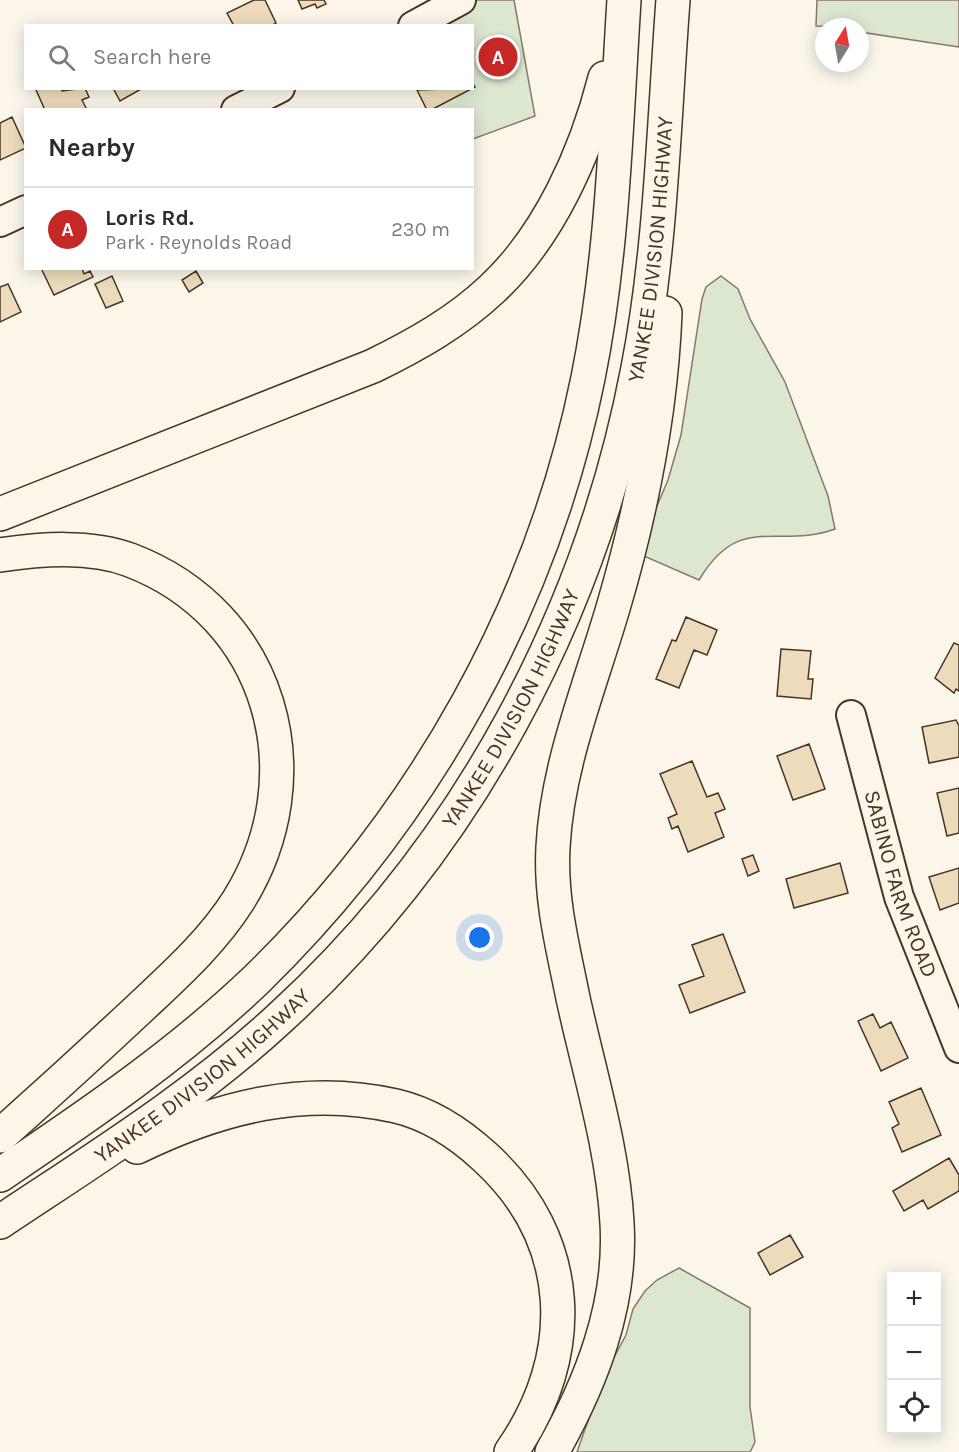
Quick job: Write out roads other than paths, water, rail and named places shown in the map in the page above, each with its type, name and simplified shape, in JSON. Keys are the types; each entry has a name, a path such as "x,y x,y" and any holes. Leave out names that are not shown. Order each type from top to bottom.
{"highway":[{"path":"0,514 373,366 418,344 459,317 493,288 524,252 554,207 576,167 596,113 622,0"},
{"name":"YANKEE DIVISION HIGHWAY","path":"0,1174 112,1097 187,1040 257,979 319,912 381,839 432,765 483,677 521,597 560,494 588,378 602,284 610,203 622,0"},
{"name":"YANKEE DIVISION HIGHWAY","path":"12,1214 210,1076 289,1010 347,951 408,881 463,803 511,724 553,640 591,549 618,459 639,366 651,274 673,0"},
{"path":"552,1452 582,1393 606,1330 613,1297 618,1227 609,1161 558,927 553,849 556,807 567,761 614,605 644,480 656,413 663,366 666,298 663,134"},
{"path":"0,555 58,550 128,560 188,591 215,613 236,638 252,666 266,702 276,762 276,796 269,831 238,901 220,926 182,969 0,1136"},
{"path":"12,1214 160,1136 200,1119 238,1108 291,1099 335,1096 397,1106 426,1116 453,1131 474,1147 518,1191 531,1213 554,1275 558,1306 552,1369 526,1431 511,1452"}],"street":[{"path":"417,24 461,0"},
{"path":"240,108 276,90"},
{"path":"0,222 24,211"},
{"name":"SABINO FARM ROAD","path":"851,715 899,897 959,1048"}],"place":[{"name":"Loris Rd.","path":"498,57"}]}
